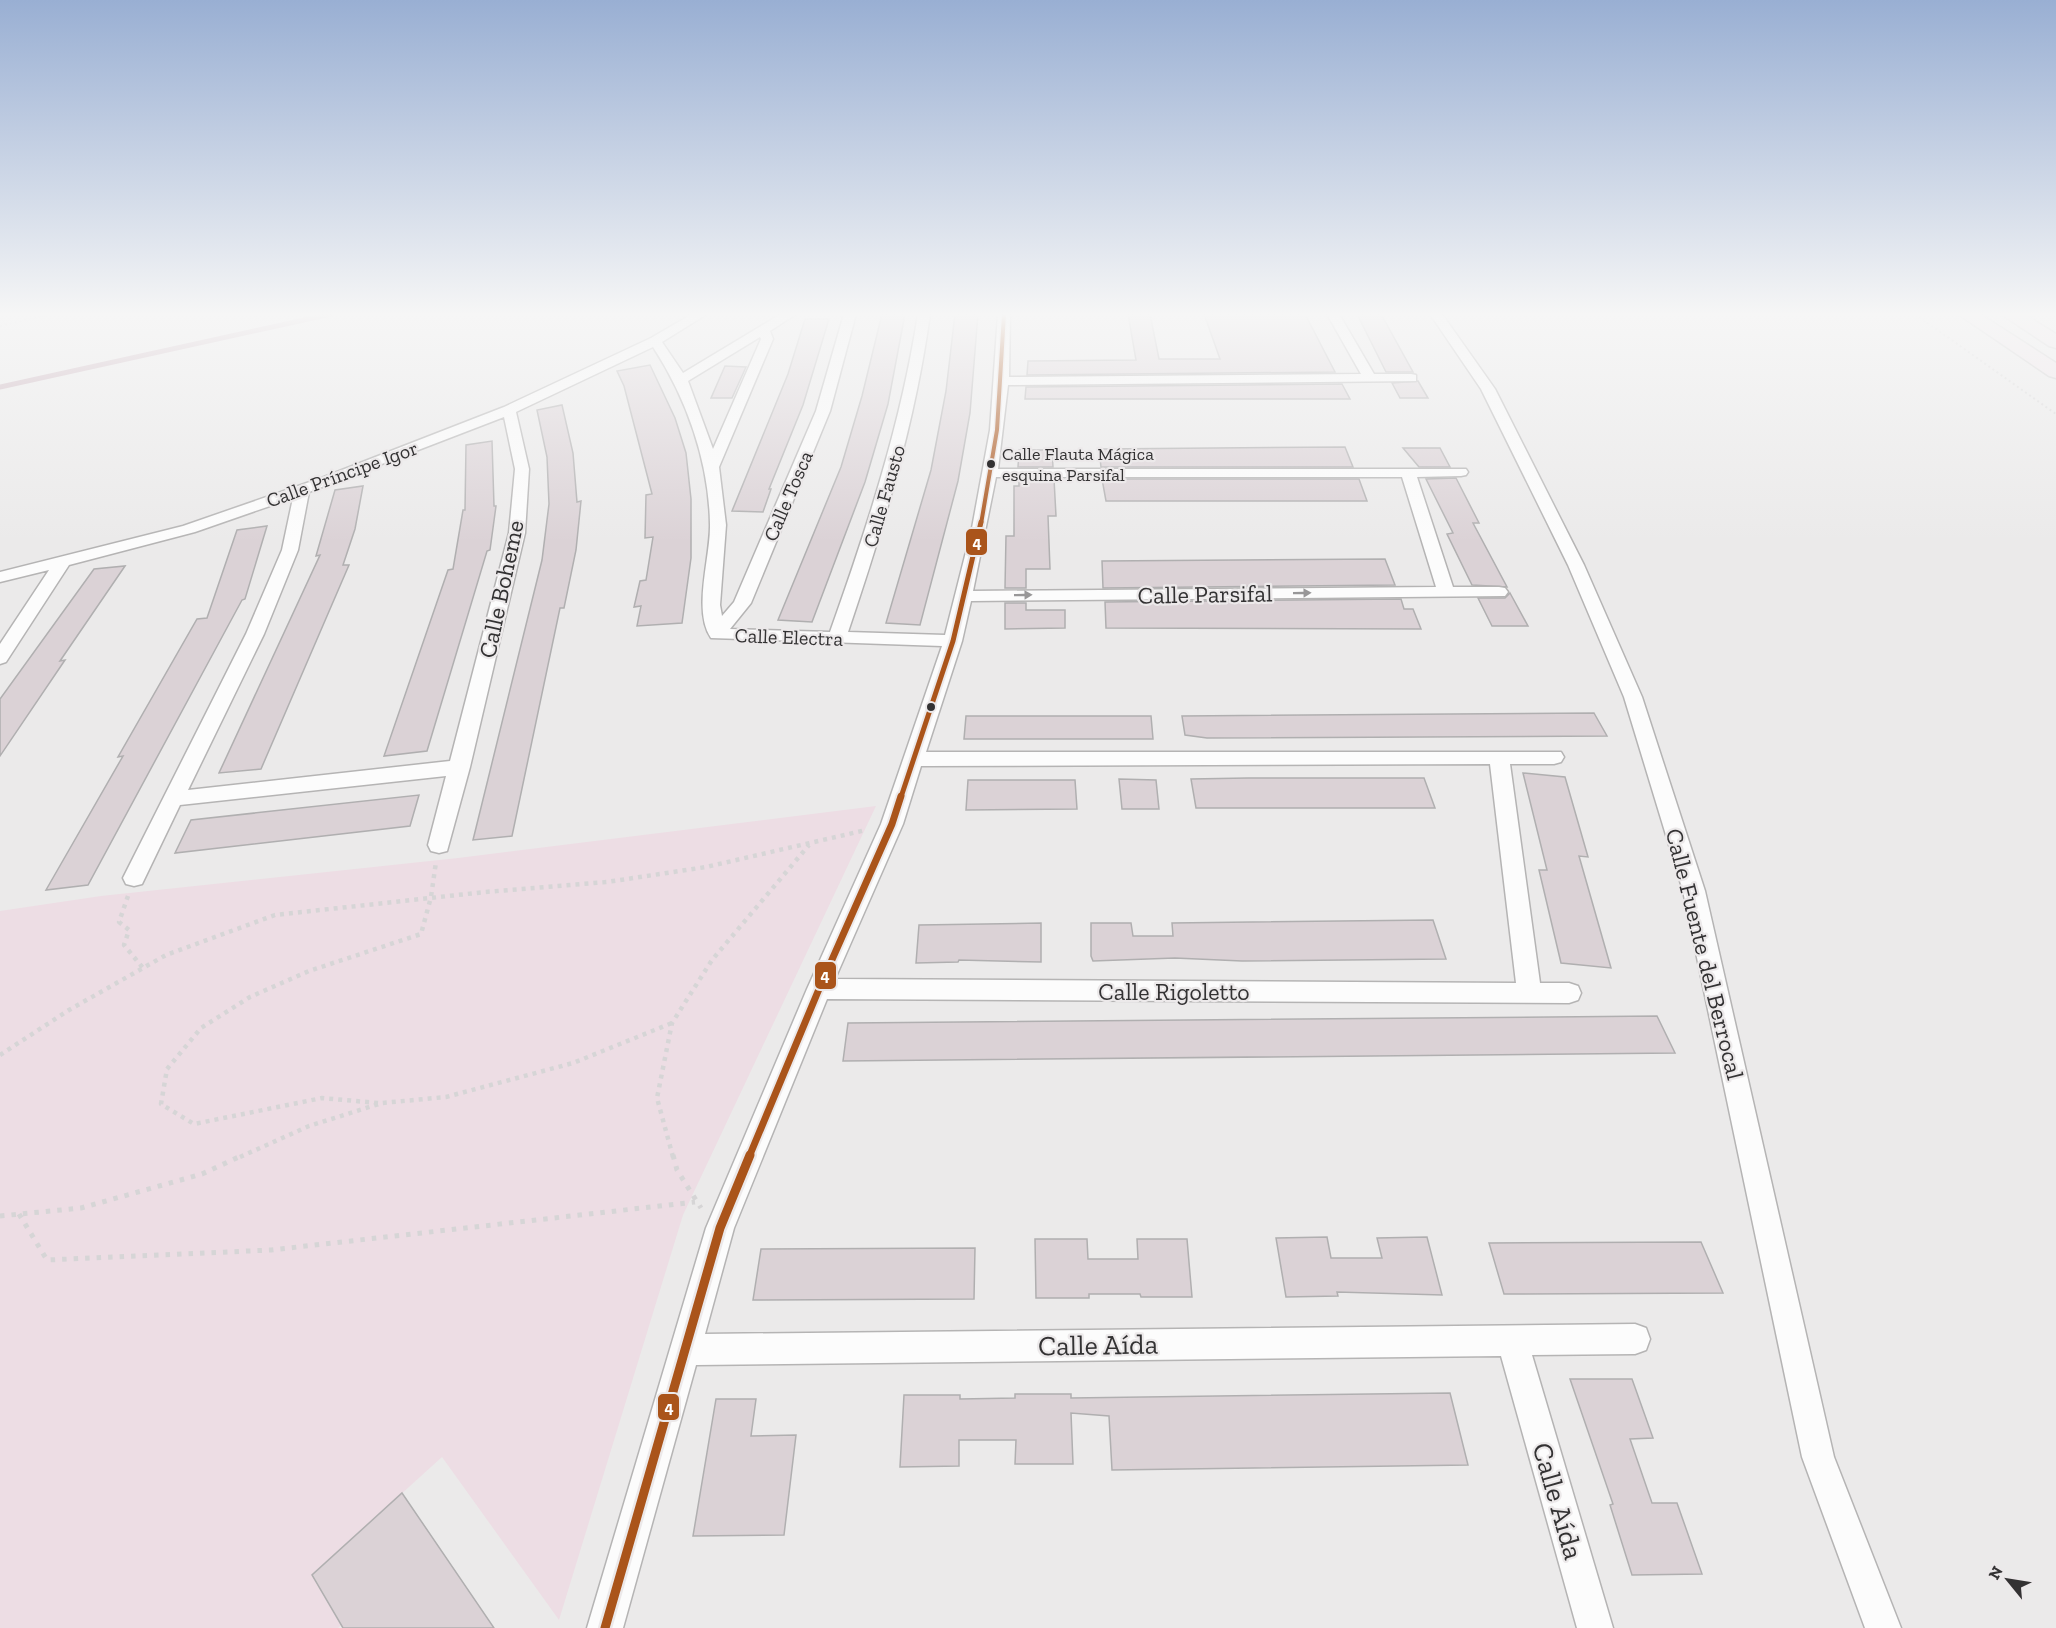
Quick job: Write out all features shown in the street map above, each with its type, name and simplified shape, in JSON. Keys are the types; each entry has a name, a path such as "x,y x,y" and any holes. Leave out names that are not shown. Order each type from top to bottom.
{"street":[{"name":"Calle Príncipe Igor","path":"0,577 189,529 302,490 509,410 551,390"},
{"name":"Calle Electra","path":"685,390 712,466 718,525 711,604 717,634 953,641"},
{"path":"712,466 745,390"},
{"name":"Calle Tosca","path":"717,634 742,603 823,411 830,390"},
{"name":"Calle Fausto","path":"837,638 880,515 912,390"},
{"path":"605,1628 720,1228 819,989 892,824 916,759 953,641 964,596 990,473 1001,390"},
{"name":"Calle Fuente del Berrocal","path":"1488,390 1576,565 1633,697 1694,891 1818,1457 1883,1628"},
{"name":"Calle Boheme","path":"439,845 517,533 522,469 509,410"},
{"path":"1408,472 1446,591"},
{"path":"990,473 1461,472"},
{"path":"134,878 255,634 286,560 302,490"},
{"path":"0,658 62,562"},
{"name":"Calle Parsifal","path":"964,596 1499,592"},
{"path":"1499,757 1529,992"},
{"path":"916,759 1554,757"},
{"path":"172,799 460,767"},
{"name":"Calle Rigoletto","path":"819,989 1569,993"},
{"name":"Calle Aída","path":"1512,1339 1595,1628"},
{"name":"Calle Aída","path":"685,1350 1635,1339"}],"path":[{"path":"2022,390 2056,414"},
{"path":"0,1055 69,1010 166,956 275,915 431,897 607,882 706,867 892,824"},
{"path":"720,1228 695,1202 677,1170 657,1098 672,1023 712,960 809,844"},
{"path":"382,1104 322,1098 194,1124 161,1104 167,1069 201,1028 250,997 309,971 421,934 431,897 439,845"},
{"path":"134,878 119,921 129,930 124,945 143,968"},
{"path":"0,1216 81,1208 202,1174 309,1126 382,1104 446,1097 573,1064 672,1023"},
{"path":"19,1214 47,1260 271,1250 695,1202"}],"shaded area":[{"path":"876,806 683,1215 559,1620 442,1457 312,1575 341,1625 338,1628 0,1628 0,911 101,896 458,858"}],"building":[{"path":"625,390 662,390 675,418 686,453 691,499 691,558 682,623 637,626 641,606 634,607 640,581 646,580 653,537 645,538 646,495 652,494"},
{"path":"715,390 736,390 732,398 711,398"},
{"path":"781,390 808,390 769,489 771,489 763,512 732,511"},
{"path":"863,390 891,390 865,482 812,622 778,620 841,467"},
{"path":"972,390 958,481 920,625 886,623 931,470 946,391"},
{"path":"1026,390 1345,390 1350,399 1025,399"},
{"path":"1396,390 1423,390 1428,398 1400,398"},
{"path":"562,405 573,453 577,502 581,501 576,550 564,608 560,608 512,836 473,840 542,560 549,504 547,457 537,410"},
{"path":"492,441 494,506 496,506 490,550 487,551 427,751 384,756 448,570 453,569 463,510 465,510 466,445"},
{"path":"1345,447 1353,467 1101,467 1099,449"},
{"path":"1403,448 1440,448 1450,467 1419,467"},
{"path":"1019,450 1052,450 1053,467 1018,467"},
{"path":"1456,478 1479,523 1473,523 1507,587 1472,585 1447,534 1453,533 1426,479"},
{"path":"1019,479 1054,479 1056,516 1048,516 1050,569 1026,569 1026,588 1005,588 1006,536 1014,536 1014,486 1019,486"},
{"path":"1102,479 1359,479 1367,501 1106,501"},
{"path":"363,486 355,529 343,565 349,565 261,769 219,773 320,555 316,556 335,490"},
{"path":"267,526 245,599 242,600 88,885 46,890 123,756 118,757 197,619 207,618 237,530"},
{"path":"1385,559 1395,585 1103,588 1102,561"},
{"path":"125,566 60,661 65,660 0,756 0,699 94,569"},
{"path":"1510,593 1528,626 1492,626 1478,598 1505,598"},
{"path":"1401,599 1404,609 1413,609 1421,629 1106,628 1105,602"},
{"path":"1005,603 1026,603 1026,610 1065,610 1065,628 1005,629"},
{"path":"1594,713 1607,736 1207,738 1185,735 1182,716"},
{"path":"966,716 1151,716 1153,739 964,739"},
{"path":"1523,773 1565,777 1588,857 1579,856 1611,968 1561,963 1539,870 1547,870"},
{"path":"1424,778 1435,808 1196,808 1191,779"},
{"path":"1119,779 1156,780 1159,809 1122,809"},
{"path":"968,780 1075,780 1077,809 966,810"},
{"path":"419,795 410,826 175,853 191,820"},
{"path":"1433,920 1446,959 1242,961 1175,958 1093,961 1091,956 1091,923 1131,923 1133,936 1173,936 1172,923"},
{"path":"1041,923 1041,962 959,960 958,962 916,963 919,925"},
{"path":"1657,1016 1675,1053 843,1061 848,1023"},
{"path":"1327,1237 1331,1258 1382,1258 1377,1238 1427,1237 1442,1295 1337,1292 1338,1296 1286,1297 1276,1238"},
{"path":"1035,1239 1087,1239 1088,1259 1138,1259 1137,1239 1187,1239 1192,1297 1089,1294 1089,1298 1036,1298"},
{"path":"1701,1242 1723,1293 1504,1294 1489,1243"},
{"path":"975,1248 974,1299 753,1300 761,1249"},
{"path":"1570,1379 1632,1379 1653,1438 1630,1439 1652,1503 1677,1503 1702,1574 1632,1575 1610,1505 1613,1504"},
{"path":"1450,1393 1468,1465 1112,1470 1109,1416 1071,1413 1073,1464 1015,1464 1016,1440 959,1440 959,1466 900,1467 904,1395 960,1395 960,1399 1015,1398 1015,1394 1071,1394 1071,1398"},
{"path":"716,1399 756,1399 751,1436 796,1435 784,1535 693,1536"},
{"path":"402,1493 494,1628 343,1628 312,1575"}],"transit line":[{"name":"4","path":"605,1628 720,1228 819,989 892,824 953,641 980,528 997,430 999,390"}],"place":[{"name":"Calle Flauta Mágica esquina Parsifal","path":"991,464"}]}
